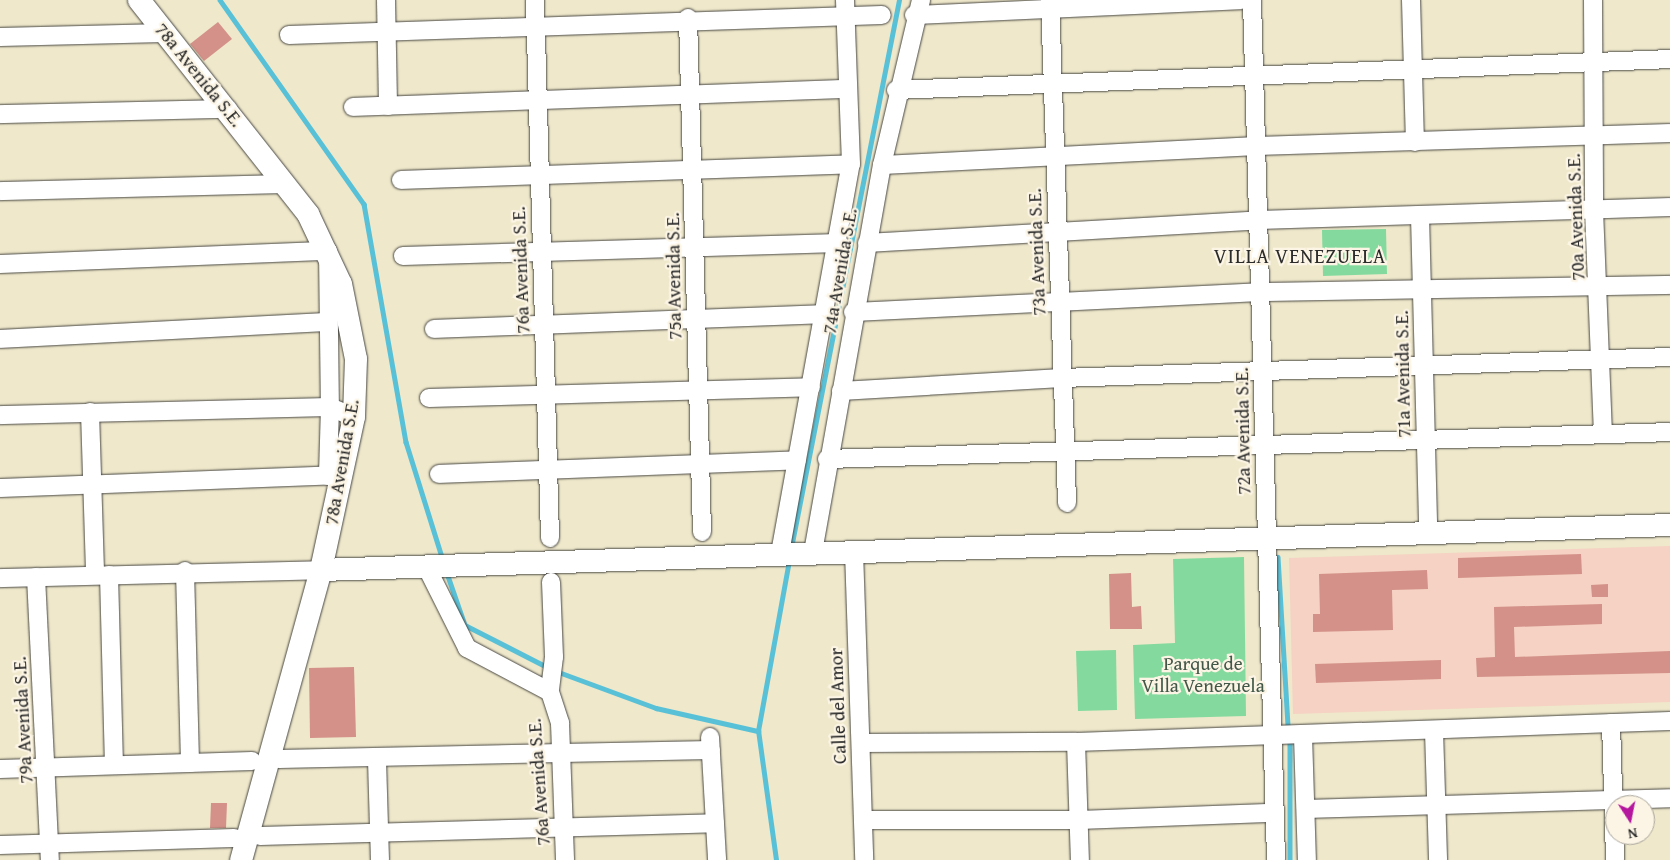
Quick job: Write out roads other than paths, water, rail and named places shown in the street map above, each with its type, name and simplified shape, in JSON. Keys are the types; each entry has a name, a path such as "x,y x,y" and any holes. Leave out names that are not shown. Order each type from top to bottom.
{"street":[{"name":"78a Avenida S.E.","path":"139,0 164,33 228,109 285,184 328,251 352,327 354,417 335,475 321,570 241,860"},
{"path":"386,0 388,106"},
{"name":"76a Avenida S.E.","path":"535,0 550,538"},
{"path":"917,8 1241,0"},
{"name":"72a Avenida S.E.","path":"1252,0 1256,72 1263,445 1276,860"},
{"path":"1411,0 1415,142"},
{"name":"70a Avenida S.E.","path":"1593,0 1594,210 1600,289 1603,433"},
{"name":"73a Avenida S.E.","path":"1050,5 1067,503"},
{"path":"289,35 688,18 846,8 882,16"},
{"name":"74a Avenida S.E.","path":"780,553 839,243 851,164 847,90 846,8"},
{"name":"74a Avenida S.E.","path":"813,552 853,312 896,90 917,8"},
{"name":"75a Avenida S.E.","path":"688,18 696,247 696,319 702,532"},
{"path":"0,38 164,33"},
{"path":"896,90 1256,72 1592,59 1670,59"},
{"path":"352,107 847,90"},
{"path":"0,114 228,109"},
{"path":"882,165 1258,146 1670,133"},
{"path":"401,180 540,177 851,164"},
{"path":"0,191 285,184"},
{"path":"867,243 1260,220 1670,207"},
{"name":"71a Avenida S.E.","path":"1420,216 1428,531"},
{"path":"403,256 839,243"},
{"path":"0,264 328,251 327,322 335,475 0,488"},
{"path":"853,312 1261,292 1600,289 1670,285"},
{"path":"434,329 825,314"},
{"path":"0,339 327,322"},
{"path":"841,391 1062,378 1670,357"},
{"path":"429,398 811,387"},
{"path":"0,415 330,407 354,417"},
{"path":"90,412 92,485 102,575 114,765"},
{"path":"827,459 1263,445 1426,442 1603,433 1670,432"},
{"path":"440,474 798,460"},
{"path":"0,578 185,571 321,570 1267,536 1670,526"},
{"name":"Calle del Amor","path":"854,551 864,860"},
{"path":"439,565 467,648 550,692"},
{"path":"185,571 190,763"},
{"name":"79a Avenida S.E.","path":"36,577 50,852"},
{"name":"76a Avenida S.E.","path":"551,582 553,665 550,692 560,723 565,860"},
{"path":"861,743 1076,742 1303,736 1670,721"},
{"path":"1611,724 1613,795"},
{"path":"1434,731 1438,860"},
{"path":"1303,736 1307,860"},
{"path":"1076,742 1080,860"},
{"path":"279,759 377,760 562,754 710,743 717,860"},
{"path":"377,760 380,860"},
{"path":"0,769 252,761"},
{"path":"1655,799 1670,798"},
{"path":"1306,809 1605,800"},
{"path":"863,820 1079,820 1274,813"},
{"path":"260,836 715,823"},
{"path":"0,845 50,852 234,838"},
{"path":"1614,845 1615,860"}],"waterway":[{"path":"220,0 364,204 406,442 443,560"},
{"path":"791,548 899,0"},
{"path":"1278,557 1288,726"},
{"path":"776,860 758,731 789,561"},
{"path":"447,573 465,625 549,668"},
{"path":"556,671 656,708 758,731"},
{"path":"1290,743 1290,860"}],"district":[{"name":"VILLA VENEZUELA","path":"1300,255"}],"park label":[{"name":"Parque de Villa Venezuela","path":"1203,675"}]}
